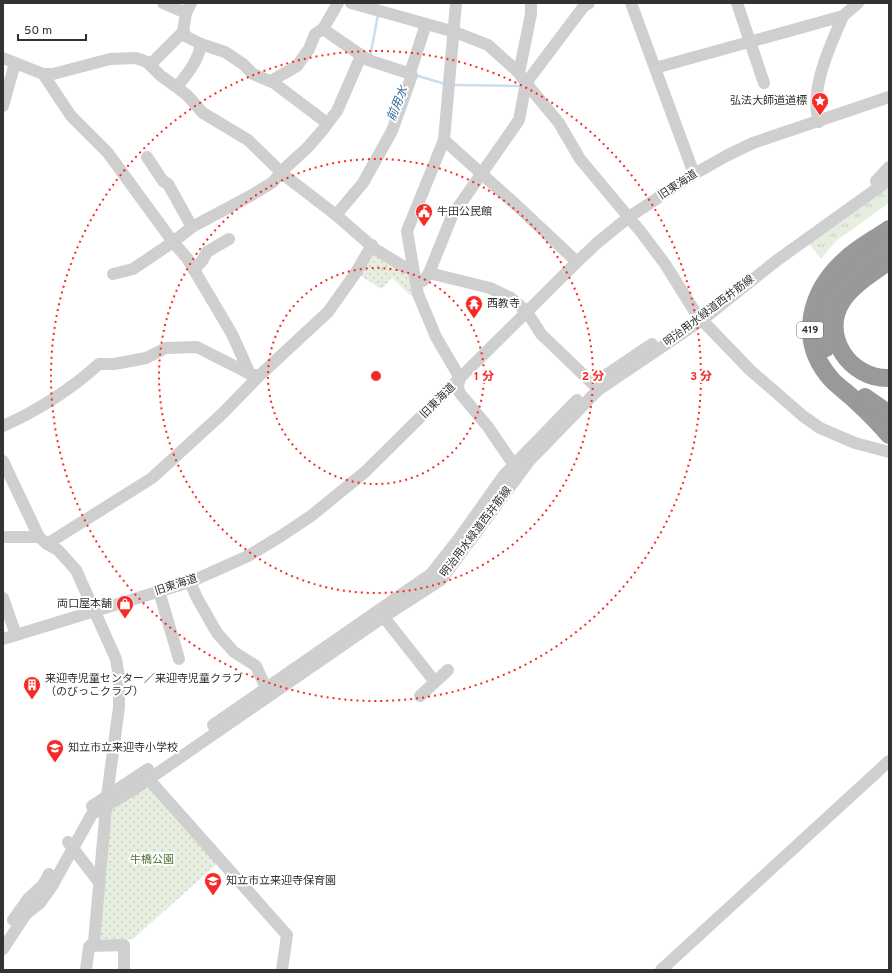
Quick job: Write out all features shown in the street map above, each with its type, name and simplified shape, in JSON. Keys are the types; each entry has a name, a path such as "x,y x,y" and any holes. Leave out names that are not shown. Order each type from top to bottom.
{"highway":[{"name":"419","path":"889,229 847,258 835,270 824,285 816,301 811,315 810,328 812,344 822,367 832,379 889,435"},
{"name":"419","path":"889,244 861,264 841,284 832,297 823,326 823,340 827,353 833,364 863,395 889,414"},
{"name":"419","path":"889,261 848,292 837,312 834,329 838,346 851,364 860,371 872,376 889,378"}],"street":[{"path":"150,65 183,32 189,8 163,3"},
{"path":"271,81 297,66 308,49 315,34 323,29 338,3"},
{"path":"351,3 454,32 488,45 519,73 559,124 580,159 665,264 699,317 750,370 820,428 855,443 889,452"},
{"path":"456,3 444,140 407,230 418,294 436,336 460,378 458,392 488,427 514,465"},
{"path":"519,73 531,14 531,3"},
{"path":"416,282 423,281 430,273 452,216 519,120 526,83 584,6 589,3"},
{"path":"631,3 694,174"},
{"path":"738,3 764,83"},
{"path":"655,68 843,16 858,3"},
{"path":"819,122 816,111 817,92 828,52 843,16"},
{"path":"336,215 364,183 392,131 426,24"},
{"path":"323,29 368,60 410,73"},
{"path":"183,32 187,37 201,44 225,52 243,64 253,74 271,81 327,123"},
{"path":"176,87 199,55 201,44"},
{"path":"113,274 133,269 173,242 192,227 252,196 273,182 281,172 307,148 337,111 361,56"},
{"path":"3,58 43,74 53,74 110,59 136,58 147,62 187,95 203,113 248,140 281,172 336,215 375,249 406,268 413,267"},
{"path":"3,106 15,63"},
{"path":"43,74 71,116 108,153 173,242 187,258 255,375"},
{"name":"旧東海道","path":"3,638 190,582 248,556 311,516 365,472 577,262 628,217 694,174 754,143 889,97"},
{"path":"444,140 577,262"},
{"path":"147,157 163,180 168,184 192,227"},
{"path":"146,776 266,688 381,613 437,581 460,536 504,475 536,440 593,384 699,317 770,257 875,182 889,167"},
{"name":"明治用水緑道西井筋線","path":"437,581 441,580 530,460 598,390 882,185 889,178"},
{"path":"194,270 202,261 207,252 229,239"},
{"path":"43,540 152,478 222,414 255,375 328,312 355,274 372,245"},
{"path":"430,273 490,288 511,298 527,312 541,334 593,384"},
{"path":"3,426 29,414 74,386 99,364 114,364 146,358 166,348 197,347 255,375"},
{"path":"3,461 43,540"},
{"path":"3,537 43,540 58,550 76,570 116,659 120,677 119,707 107,800 94,942 90,946 86,970"},
{"path":"190,582 197,598 217,633 234,652 256,666 266,688"},
{"path":"159,591 179,659"},
{"path":"3,598 16,634"},
{"path":"381,613 435,682"},
{"path":"3,949 8,939 26,914 40,903 70,844 84,811 107,800 146,776 381,613"},
{"path":"420,696 448,670"},
{"path":"661,970 889,761"},
{"path":"146,776 287,935 282,970"},
{"path":"70,844 100,882"},
{"path":"3,934 28,899 43,885 70,844"},
{"path":"90,946 124,945 124,970"}],"green space":[{"path":"889,181 889,203 836,241 821,259 807,241"},
{"path":"373,253 408,274 411,279 414,294 411,296 392,278 381,289 358,274"},
{"name":"牛橋公園","path":"147,785 218,863 133,939 98,942 110,809"}],"waterway":[{"name":"前用水","path":"370,57 378,15"},
{"path":"415,75 445,84"},
{"path":"454,85 522,86"}],"place":[{"name":"弘法大師道道標","path":"820,116"},
{"name":"牛田公民館","path":"424,227"},
{"name":"西教寺","path":"474,319"},
{"name":"両口屋本舗","path":"125,619"},
{"name":"来迎寺児童センター／来迎寺児童クラブ （のびっこクラブ）","path":"32,700"},
{"name":"知立市立来迎寺小学校","path":"55,763"},
{"name":"知立市立来迎寺保育園","path":"213,896"}]}
